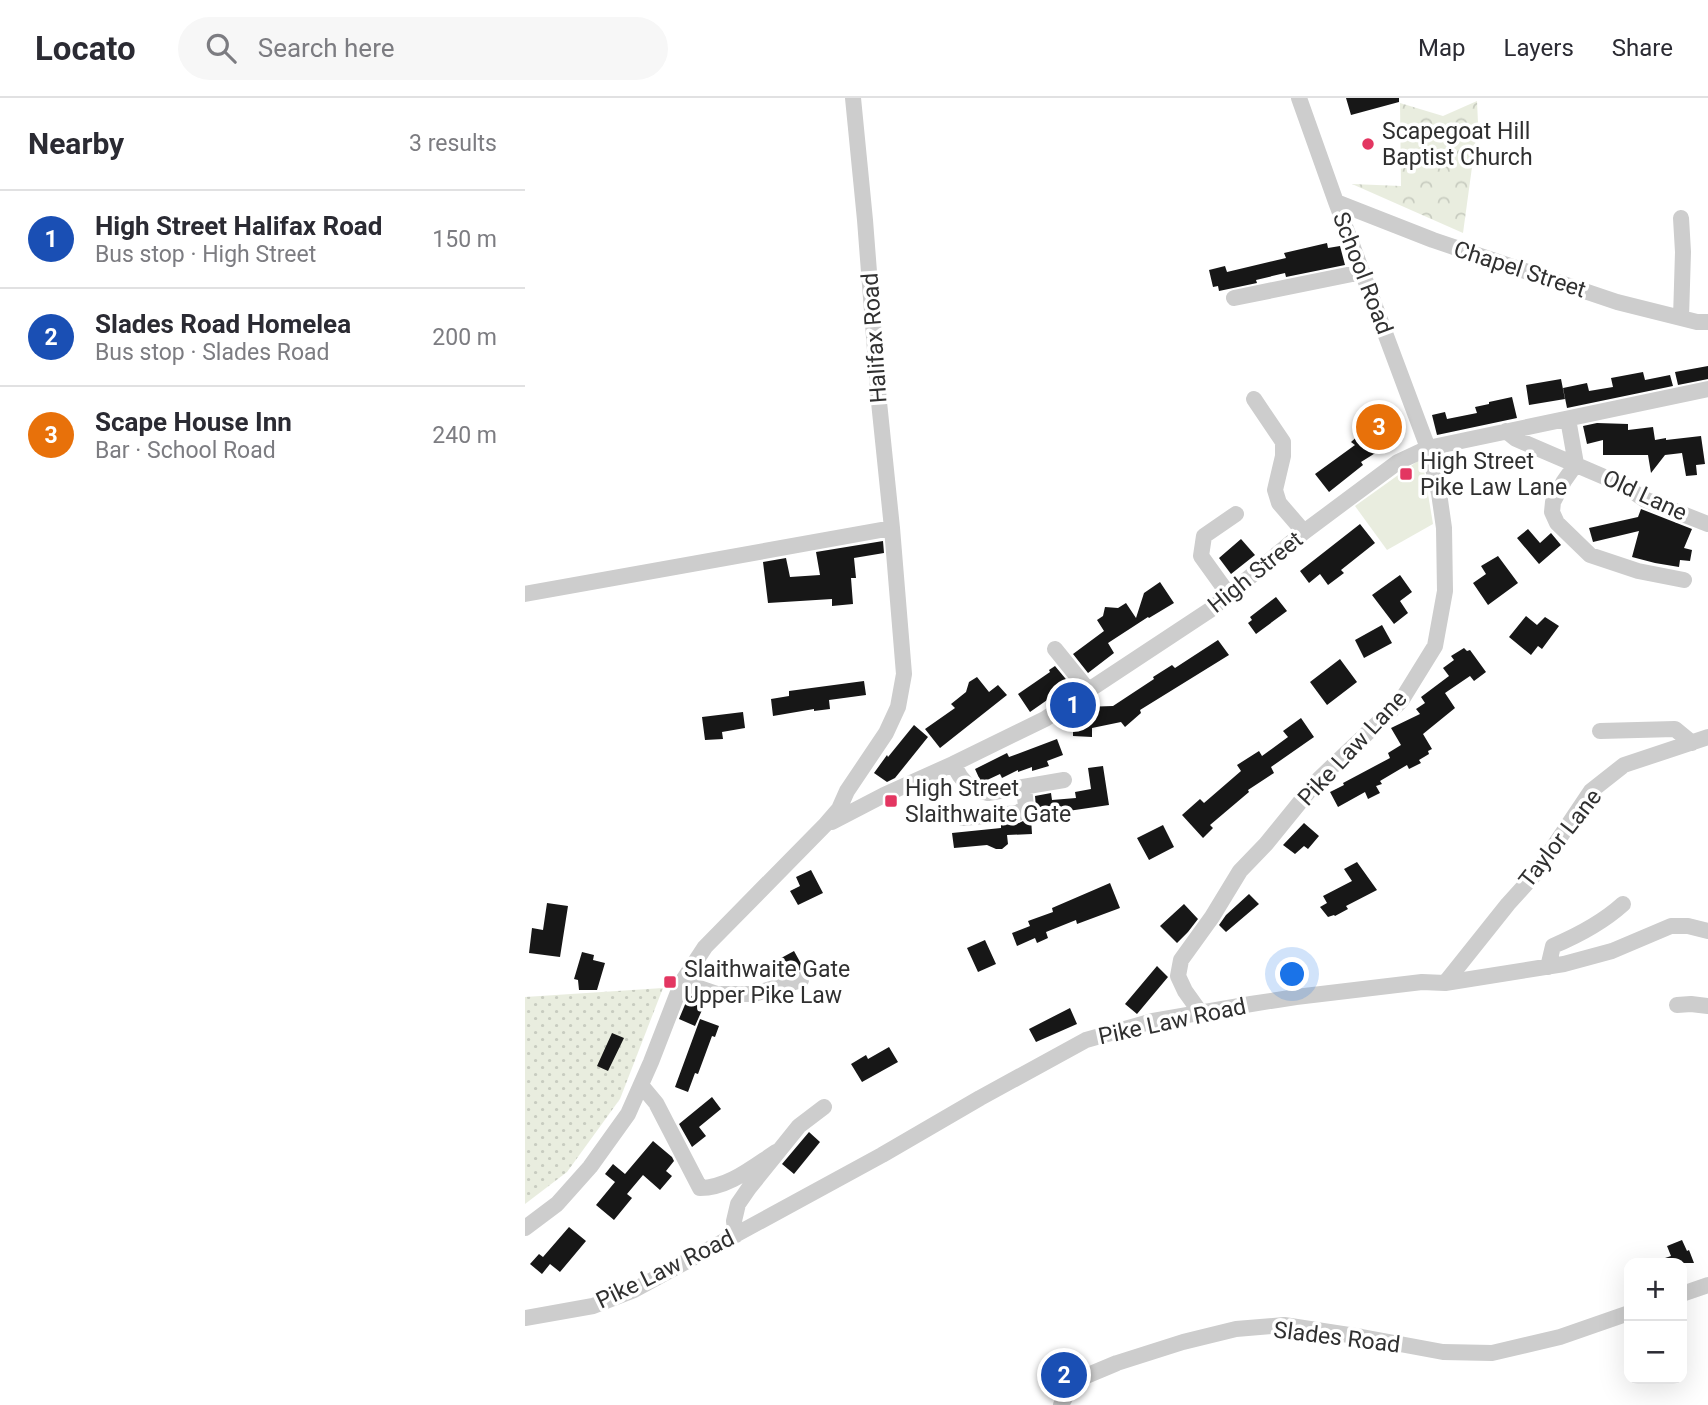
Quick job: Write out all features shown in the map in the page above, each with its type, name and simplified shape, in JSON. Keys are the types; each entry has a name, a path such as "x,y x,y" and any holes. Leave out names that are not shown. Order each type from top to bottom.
{"street":[{"name":"Halifax Road","path":"826,824 839,809 847,791 886,733 898,707 904,674 853,98"},
{"name":"School Road","path":"1299,98 1428,448"},
{"name":"Chapel Street","path":"1336,202 1433,240 1617,302 1697,322 1708,322"},
{"path":"1681,218 1681,318"},
{"path":"1234,298 1362,272"},
{"name":"High Street","path":"826,824 1045,719 1210,610 1304,532 1398,462 1428,448 1708,389"},
{"path":"1254,399 1283,442 1283,456 1275,490 1279,503 1304,532"},
{"path":"1568,419 1576,464 1553,502 1552,512 1557,523 1590,555 1638,571 1684,580"},
{"name":"Old Lane","path":"1506,431 1516,439 1623,485 1644,499 1708,524"},
{"name":"Pike Law Lane","path":"1200,1012 1178,976 1181,960 1240,871 1266,844 1318,780 1401,701 1435,646 1445,591 1444,528 1428,448"},
{"path":"1229,595 1201,556 1204,536 1236,514"},
{"path":"525,594 893,528"},
{"path":"1055,649 1089,691"},
{"path":"1600,731 1675,729 1692,743"},
{"name":"Taylor Lane","path":"1445,984 1536,873 1591,792 1624,765 1708,737"},
{"path":"953,764 970,788 988,793 1064,780"},
{"path":"963,818 1018,813 1026,807 1024,787"},
{"path":"525,1228 557,1204 590,1167 628,1114 682,982 705,947 826,824"},
{"path":"1548,967 1553,946 1591,929 1623,904"},
{"name":"Pike Law Road","path":"525,1318 593,1306 623,1294 736,1235 1087,1040 1153,1021 1200,1012 1422,982 1445,984 1564,964 1612,951 1671,926 1688,926 1708,932"},
{"path":"682,982 717,994 754,995 801,980"},
{"path":"1677,1005 1708,1006"},
{"path":"641,1085 656,1103 700,1188 711,1188 735,1178 776,1152"},
{"path":"736,1235 734,1221 739,1204 776,1152 799,1126 824,1107"},
{"path":"1687,1292 1708,1285"},
{"name":"Slades Road","path":"1061,1405 1074,1381 1117,1363 1182,1342 1236,1329 1284,1325 1443,1352 1492,1353 1560,1337 1624,1315"}],"green space":[{"path":"1477,101 1478,123 1463,233 1352,184 1401,186 1400,103 1443,116"},
{"path":"1422,458 1433,524 1387,550 1355,506"},
{"path":"663,988 620,1099 567,1172 525,1204 525,997"}],"building":[{"path":"1346,98 1399,98 1399,102 1351,115"},
{"path":"1327,243 1328,248 1340,246 1345,265 1286,277 1285,273 1256,280 1257,283 1219,291 1218,286 1213,287 1209,270 1225,266 1227,272 1286,258 1284,253"},
{"path":"1708,366 1708,379 1678,385 1675,372"},
{"path":"1643,372 1645,380 1670,375 1673,386 1567,408 1563,388 1587,383 1589,391 1613,387 1611,378"},
{"path":"1561,379 1565,399 1529,405 1526,385"},
{"path":"1512,397 1517,418 1437,435 1432,415 1445,412 1447,419 1477,413 1475,407"},
{"path":"1385,404 1403,428 1329,492 1315,474 1355,445 1351,442 1361,433 1355,426 1363,412 1370,406 1375,412"},
{"path":"1597,423 1628,424 1628,430 1653,427 1655,440 1701,436 1705,464 1696,465 1697,475 1686,476 1682,453 1665,455 1651,473 1648,455 1603,455 1603,440 1587,444 1583,426"},
{"path":"1641,509 1692,529 1684,548 1692,550 1690,561 1680,560 1679,567 1632,557 1639,531 1593,542 1589,528 1638,517"},
{"path":"1360,524 1375,543 1341,570 1344,573 1328,585 1320,574 1309,583 1300,571"},
{"path":"1528,529 1540,543 1551,533 1561,545 1539,564 1517,538"},
{"path":"1241,539 1255,555 1231,574 1219,558"},
{"path":"883,541 884,553 854,558 856,578 851,578 853,604 832,606 832,599 768,603 763,562 786,558 790,577 820,575 816,552"},
{"path":"1498,556 1518,583 1488,605 1473,583 1486,574 1481,566"},
{"path":"1400,575 1412,592 1400,601 1408,613 1394,624 1372,595"},
{"path":"1160,582 1174,603 1108,643 1114,653 1088,673 1073,654 1104,631 1097,620 1103,616 1105,607 1118,608 1126,603 1136,618 1144,593"},
{"path":"1276,597 1287,611 1256,634 1248,623 1252,620 1250,617"},
{"path":"1526,616 1537,625 1545,617 1559,626 1542,649 1538,646 1531,655 1509,637"},
{"path":"1382,625 1392,643 1364,658 1355,640"},
{"path":"1218,640 1229,655 1140,710 1141,713 1125,727 1121,722 1092,728 1092,737 1073,736 1073,724 1078,724 1078,710 1083,707 1113,706 1172,665 1175,668"},
{"path":"1464,648 1470,650 1486,672 1474,681 1470,676 1445,693 1455,708 1423,734 1432,749 1428,751 1429,754 1419,760 1421,763 1409,769 1407,765 1380,781 1382,784 1376,786 1380,793 1368,799 1365,792 1338,807 1330,792 1390,758 1388,753 1401,745 1391,728 1420,714 1416,709 1425,703 1421,697 1449,676 1443,668 1454,660 1451,656"},
{"path":"1340,659 1357,682 1327,705 1310,682"},
{"path":"1055,666 1070,684 1030,712 1018,694"},
{"path":"977,677 989,692 998,685 1007,695 940,748 925,729 955,708 951,704 966,692 969,682"},
{"path":"864,681 866,695 829,700 830,709 773,716 771,699 789,696 789,691"},
{"path":"743,712 745,728 722,732 723,739 705,740 702,717"},
{"path":"1301,718 1314,737 1271,767 1274,773 1248,790 1249,792 1210,825 1213,828 1203,838 1182,815 1200,799 1204,803 1241,771 1237,765 1259,751 1262,756 1288,737 1283,731"},
{"path":"914,725 928,737 895,778 887,782 874,773"},
{"path":"1057,739 1063,755 1047,761 1049,766 1032,771 1032,767 1018,770 1002,778 1000,774 985,781 980,780 975,769 1007,753 1009,757"},
{"path":"1103,766 1109,805 1037,819 1035,796 1051,793 1052,800 1076,798 1075,792 1091,789 1088,768"},
{"path":"1029,818 1032,834 1007,835 1008,844 1002,849 987,845 954,848 952,833 1001,828 1001,825 1019,823"},
{"path":"1304,823 1319,836 1308,849 1304,846 1295,854 1283,845"},
{"path":"1163,825 1174,847 1149,860 1137,838"},
{"path":"1357,862 1377,890 1346,906 1348,909 1328,917 1320,907 1327,903 1323,896 1352,881 1344,869"},
{"path":"811,870 823,893 798,905 790,891 800,886 796,877"},
{"path":"1110,883 1120,908 1077,924 1076,920 1046,932 1048,938 1037,943 1035,938 1017,946 1012,933 1030,926 1028,921 1053,912 1052,908"},
{"path":"1249,894 1259,904 1226,932 1219,925"},
{"path":"547,903 568,906 560,957 529,953 532,928 543,930"},
{"path":"1184,904 1198,919 1177,943 1160,926"},
{"path":"985,940 996,964 978,972 967,948"},
{"path":"794,951 804,969 767,979 761,969"},
{"path":"582,952 594,955 593,960 605,963 597,990 579,990 578,980 574,979"},
{"path":"1157,966 1168,977 1137,1014 1125,1004"},
{"path":"689,995 706,1001 695,1026 679,1019"},
{"path":"1070,1008 1077,1024 1036,1042 1029,1029"},
{"path":"700,1019 719,1026 688,1092 675,1087"},
{"path":"612,1033 624,1038 608,1071 597,1066"},
{"path":"889,1047 898,1062 862,1082 851,1064 866,1055 868,1059"},
{"path":"712,1097 721,1109 699,1127 706,1136 692,1147 679,1124"},
{"path":"809,1132 820,1142 794,1174 782,1164"},
{"path":"653,1141 672,1157 674,1161 666,1171 672,1176 660,1190 643,1175 627,1194 632,1198 614,1220 596,1205 615,1182 605,1174 613,1164 625,1174"},
{"path":"569,1227 586,1241 560,1272 550,1264 542,1274 530,1264 539,1254 543,1257"},
{"path":"1682,1240 1694,1263 1687,1263 1687,1258 1665,1258 1671,1256 1667,1246"}],"place":[{"name":"Scapegoat Hill Baptist Church","path":"1368,144"},
{"name":"Scape House Inn","path":"1379,427"},
{"name":"High Street Pike Law Lane","path":"1406,474"},
{"name":"High Street Halifax Road","path":"1073,705"},
{"name":"High Street Slaithwaite Gate","path":"891,801"},
{"name":"Slaithwaite Gate Upper Pike Law","path":"670,982"},
{"name":"Slades Road Homelea","path":"1064,1375"}]}
